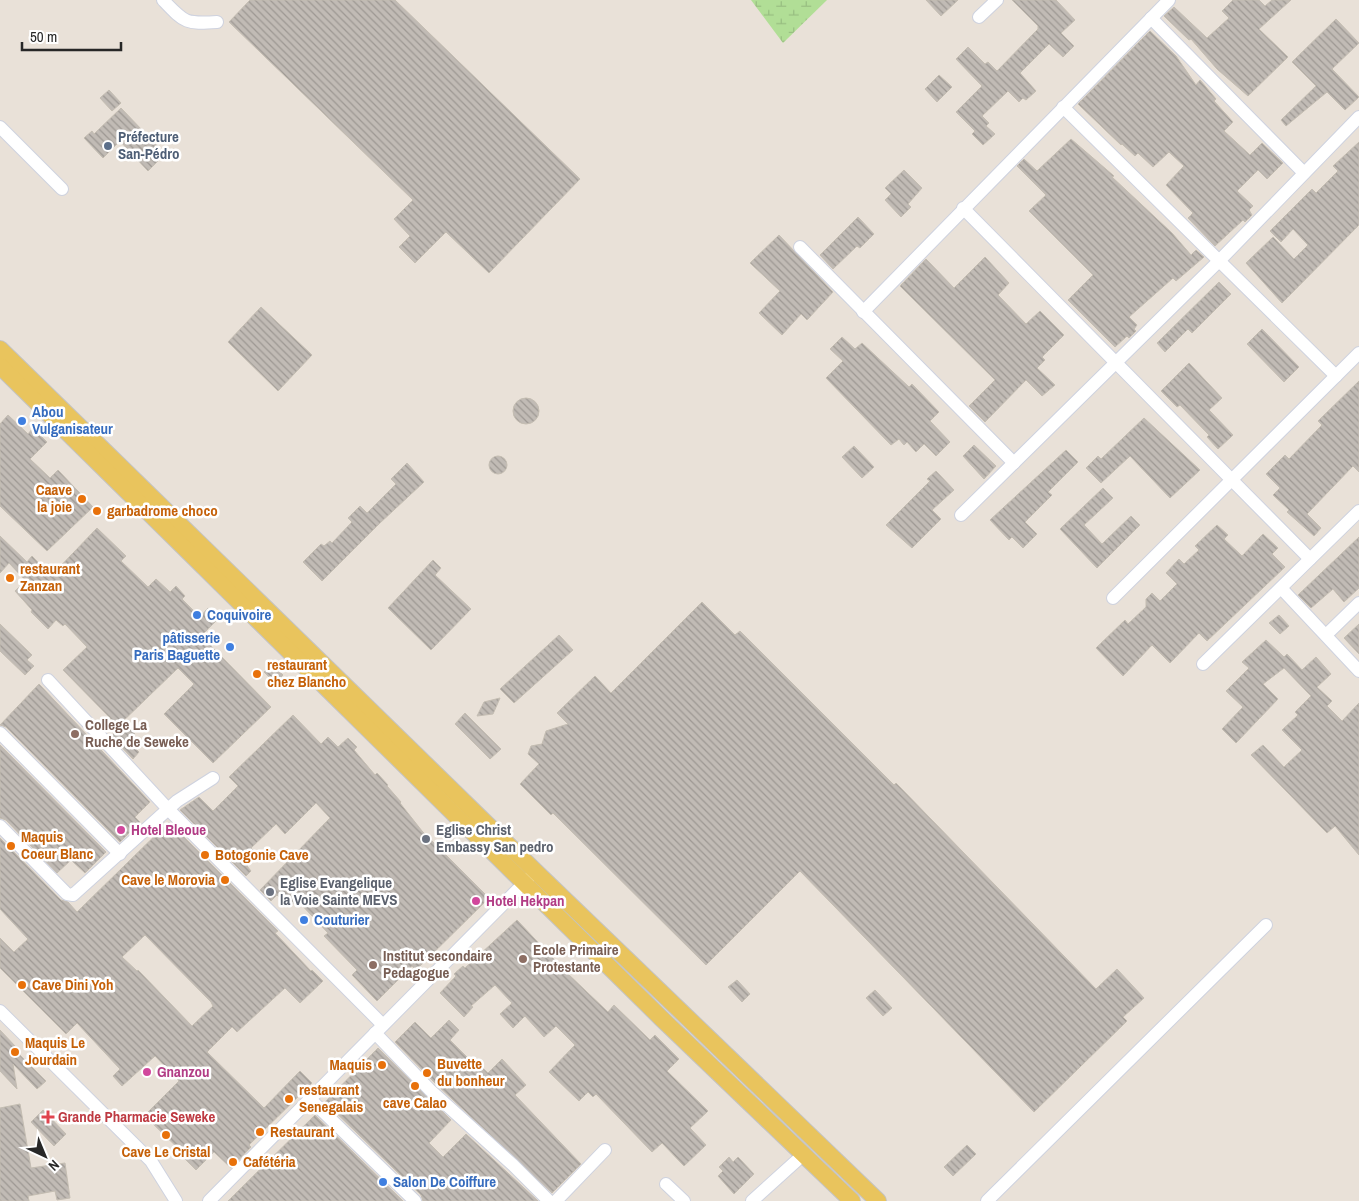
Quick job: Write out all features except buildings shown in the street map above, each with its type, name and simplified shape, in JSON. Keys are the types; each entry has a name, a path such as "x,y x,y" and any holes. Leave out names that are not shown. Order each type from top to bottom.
{"main road":[{"path":"0,349 530,877 660,1018 852,1201"},
{"path":"0,366 530,877 878,1201"}],"street":[{"path":"163,0 181,19 190,23 218,22"},
{"path":"980,17 997,0"},
{"path":"863,312 1169,0"},
{"path":"1151,18 1304,172"},
{"path":"1063,107 1336,376"},
{"path":"961,515 1115,361 1220,260 1304,172 1359,118"},
{"path":"0,127 62,189"},
{"path":"963,208 1310,559"},
{"path":"800,247 1014,464"},
{"path":"1113,598 1359,353"},
{"path":"1203,664 1359,511"},
{"path":"1281,588 1359,670"},
{"path":"1326,635 1359,603"},
{"path":"48,680 168,809 379,1029 430,1090 495,1148 549,1201"},
{"path":"0,733 120,854"},
{"path":"0,826 69,895 75,893 120,854 168,809 188,793 213,778"},
{"path":"209,1201 530,877"},
{"path":"987,1201 1266,925"},
{"path":"0,1011 151,1161 176,1201"},
{"path":"310,1098 416,1201"},
{"path":"556,1201 605,1150"},
{"path":"752,1201 804,1154"},
{"path":"666,1184 684,1201"}],"green space":[{"path":"751,0 827,0 783,43"}],"place":[{"name":"Préfecture San-Pédro","path":"108,146"},
{"name":"Abou Vulganisateur","path":"22,421"},
{"name":"Caave la joie","path":"82,499"},
{"name":"garbadrome choco","path":"97,511"},
{"name":"restaurant Zanzan","path":"10,578"},
{"name":"Coquivoire","path":"197,615"},
{"name":"pâtisserie Paris Baguette","path":"230,647"},
{"name":"restaurant chez Blancho","path":"257,674"},
{"name":"College La Ruche de Seweke","path":"75,734"},
{"name":"Hotel Bleoue","path":"121,830"},
{"name":"Eglise Christ Embassy San pedro","path":"426,839"},
{"name":"Maquis Coeur Blanc","path":"11,846"},
{"name":"Botogonie Cave","path":"205,855"},
{"name":"Cave le Morovia","path":"225,880"},
{"name":"Eglise Evangelique la Voie Sainte MEVS","path":"270,892"},
{"name":"Hotel Hekpan","path":"476,901"},
{"name":"Couturier","path":"304,920"},
{"name":"Ecole Primaire Protestante","path":"523,959"},
{"name":"Institut secondaire Pedagogue","path":"373,965"},
{"name":"Cave Dini Yoh","path":"22,985"},
{"name":"Maquis Le Jourdain","path":"15,1052"},
{"name":"Maquis","path":"382,1065"},
{"name":"Gnanzou","path":"147,1072"},
{"name":"Buvette du bonheur","path":"427,1073"},
{"name":"cave Calao","path":"415,1086"},
{"name":"restaurant Senegalais","path":"289,1099"},
{"name":"Grande Pharmacie Seweke","path":"48,1117"},
{"name":"Restaurant","path":"260,1132"},
{"name":"Cave Le Cristal","path":"166,1135"},
{"name":"Cafétéria","path":"233,1162"},
{"name":"Salon De Coiffure","path":"383,1182"}]}
